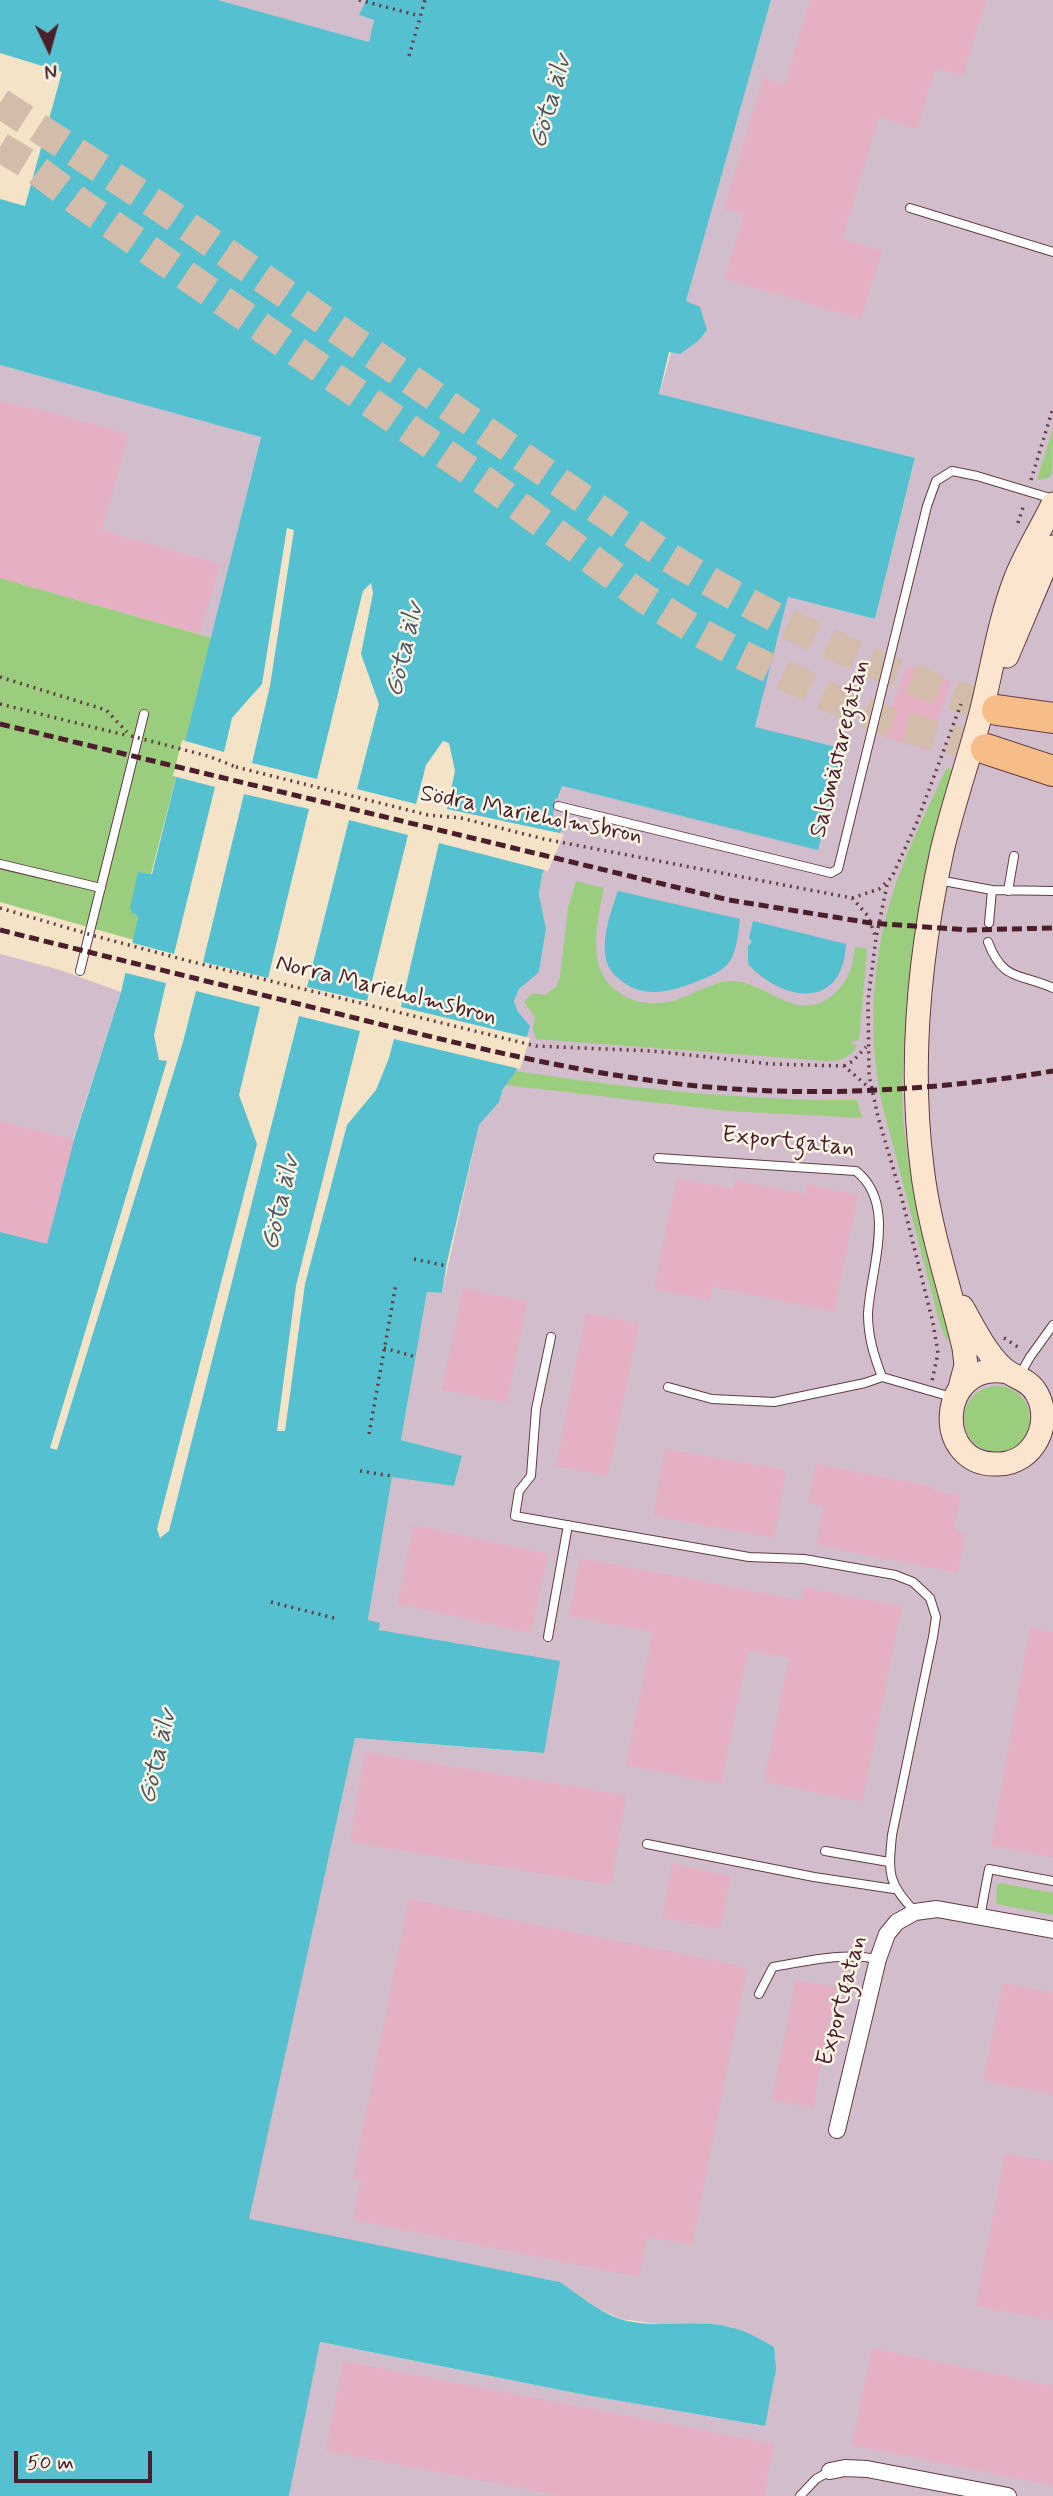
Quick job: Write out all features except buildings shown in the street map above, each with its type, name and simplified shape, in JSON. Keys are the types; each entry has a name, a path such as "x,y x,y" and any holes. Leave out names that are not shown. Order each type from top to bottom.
{"highway":[{"path":"989,712 1053,718"},
{"path":"986,749 1053,771"}],"street":[{"name":"Salsmästaregatan","path":"958,1393 965,1374 965,1356 925,1187 918,1097 920,1010 937,880 952,812 1048,546 1053,501"},
{"name":"Salsmästaregatan","path":"948,1282 982,1342 1013,1374"},
{"path":"1019,1459 1034,1446 1041,1435 1047,1407 1033,1387 1013,1374 982,1373 970,1379 958,1393 950,1412 956,1440 965,1452 977,1460 991,1464 1006,1464 1053,1452"},
{"path":"915,1912 937,1909 1053,1930"},
{"name":"Exportgatan","path":"837,2130 878,1959 887,1934 897,1922 915,1912"},
{"path":"830,2471 845,2468 867,2469 1008,2496"}],"lane":[{"path":"910,208 1053,252"},
{"name":"Salsmästaregatan","path":"558,806 831,873 838,869 924,518 936,481 952,471 1053,501"},
{"path":"80,971 144,714"},
{"path":"1008,891 1014,856"},
{"path":"0,864 101,888"},
{"path":"937,880 992,890 1053,891"},
{"path":"989,923 992,890"},
{"path":"988,942 995,960 1008,972 1053,988"},
{"name":"Exportgatan","path":"658,1158 856,1171 867,1180 876,1198 879,1226 868,1315 870,1348 882,1377"},
{"path":"1013,1374 1053,1325"},
{"path":"551,1337 536,1409 531,1475 519,1491 515,1516 749,1557 804,1559 895,1575 913,1582 930,1598 936,1617 933,1637 889,1862 894,1889 915,1912"},
{"path":"668,1387 712,1399 774,1402 882,1377 930,1392 958,1393"},
{"path":"548,1637 568,1525"},
{"path":"647,1844 814,1877 894,1889"},
{"path":"825,1851 889,1862"},
{"path":"980,1917 989,1869 1053,1881"},
{"path":"759,1994 773,1967 860,1955 878,1959"},
{"path":"800,2496 816,2479 830,2471"}],"path":[{"path":"359,0 420,16"},
{"path":"409,55 425,0"},
{"path":"1046,433 1053,435"},
{"path":"0,677 106,710 131,736"},
{"path":"0,704 131,736"},
{"name":"Södra Marieholmsbron","path":"131,736 208,755 236,767 428,815 461,818 544,839 852,898"},
{"path":"876,937 868,916 852,898 872,893 887,883 876,937 868,1001 867,1045 873,1091 933,1323 938,1353 930,1392"},
{"name":"Norra Marieholmsbron","path":"0,908 162,954 536,1046 652,1051 771,1064 844,1066"},
{"path":"867,1045 853,1061 844,1066 873,1091"},
{"path":"414,1259 447,1266"},
{"path":"369,1434 396,1284"},
{"path":"384,1348 416,1357"},
{"path":"360,1471 391,1476"},
{"path":"271,1602 338,1619"}],"shaded area":[{"path":"218,0 366,0 360,15 374,20 369,42"},
{"path":"771,0 1053,0 1053,2496 289,2496 319,2342 580,2394 765,2426 774,2348 730,2327 700,2323 659,2324 621,2319 597,2308 560,2282 248,2220 355,1738 543,1753 368,1620 392,1476 454,1486 462,1457 401,1440 427,1292 442,1293 479,1125 499,1102 503,1089 518,1012 514,1001 519,989 539,971 546,929 539,894 542,875 563,827 552,825 555,799 559,797 562,786 818,849 755,727 765,686 788,597 875,619 915,459 659,395"},
{"path":"0,365 261,436 212,638 0,578"},
{"path":"0,954 57,969 121,992 42,1236 0,1225"}],"green space":[{"path":"1053,428 1052,474 1048,478 1037,480"},
{"path":"0,578 212,638 151,874 138,872 138,918 134,940 0,902"},
{"path":"951,768 929,862 913,954 902,1100 918,1209 954,1341 946,1339 940,1324 883,1107 873,1021 877,963 889,905 915,837 946,769"},
{"path":"576,881 604,888 596,944 601,970 618,992 642,1002 668,1002 729,981 743,982 794,1004 807,1006 820,1003 834,994 847,978 855,947 867,949 859,1040 849,1042 857,1046 844,1058 827,1061 536,1039 533,1029 535,1017 524,1002 533,993 545,995 556,987 560,977 568,908"},
{"path":"516,1071 686,1092 857,1100 862,1118 728,1111 506,1085"},
{"path":"997,1386 1010,1389 1020,1396 1027,1406 1030,1419 1027,1432 1020,1442 1010,1449 997,1452 984,1449 974,1442 967,1432 964,1419 967,1406 974,1396 984,1389"},
{"path":"1000,1883 1053,1893 1053,1915 996,1904 997,1886"}],"water":[{"name":"Göta älv","path":"0,0 218,0 369,42 374,20 359,15 366,0 771,0 686,301 700,307 707,330 698,341 680,354 669,352 659,394 915,458 875,619 788,597 755,727 844,749 818,850 562,786 558,798 555,799 552,825 563,827 542,875 539,894 546,929 539,972 519,989 514,1001 518,1012 530,1026 516,1071 503,1089 499,1102 479,1125 442,1293 427,1292 401,1440 462,1456 454,1486 392,1477 368,1620 380,1623 379,1630 560,1661 544,1753 355,1738 249,2219 560,2282 604,2312 633,2322 735,2328 774,2347 776,2369 765,2426 580,2394 320,2342 289,2496 0,2496 0,1225 43,1236 121,992 138,918 130,908 138,872 152,874 261,437 0,365 0,199 25,206 62,72 0,53"},
{"path":"618,891 740,919 733,955 724,968 713,974 667,991 647,992 627,985 612,972 605,947 607,928"},
{"path":"753,921 846,944 842,966 834,981 823,990 809,993 794,992 762,977 748,964"}],"pier":[{"path":"287,528 294,530 270,686 252,763 317,779 363,591 371,583 373,593 361,654 379,704 357,789 416,804 426,765 443,741 449,743 455,771 447,809 564,834 548,871 439,843 401,1007 530,1038 520,1069 394,1039 376,1090 347,1125 305,1284 285,1431 277,1431 296,1286 360,1031 299,1016 169,1531 160,1538 157,1529 257,1144 239,1095 260,1007 196,991 183,1042 57,1450 50,1448 167,1061 159,1060 154,1035 166,983 122,972 129,942 174,954 215,787 173,776 182,740 224,752 232,718 262,684","holes":["244,794 309,809 268,978 203,962","349,820 408,835 367,1001 307,987"]}],"tunnel":[{"path":"0,103 151,201 665,555 745,601 826,642 911,679 997,710"},
{"path":"0,147 30,165 79,202 489,484 644,598 697,631 834,699 896,725 986,749"}],"railway":[{"path":"0,724 729,900 871,923 968,930 1053,928"},
{"path":"0,930 466,1045 643,1079 733,1089 825,1092 917,1088 1053,1071"}]}
